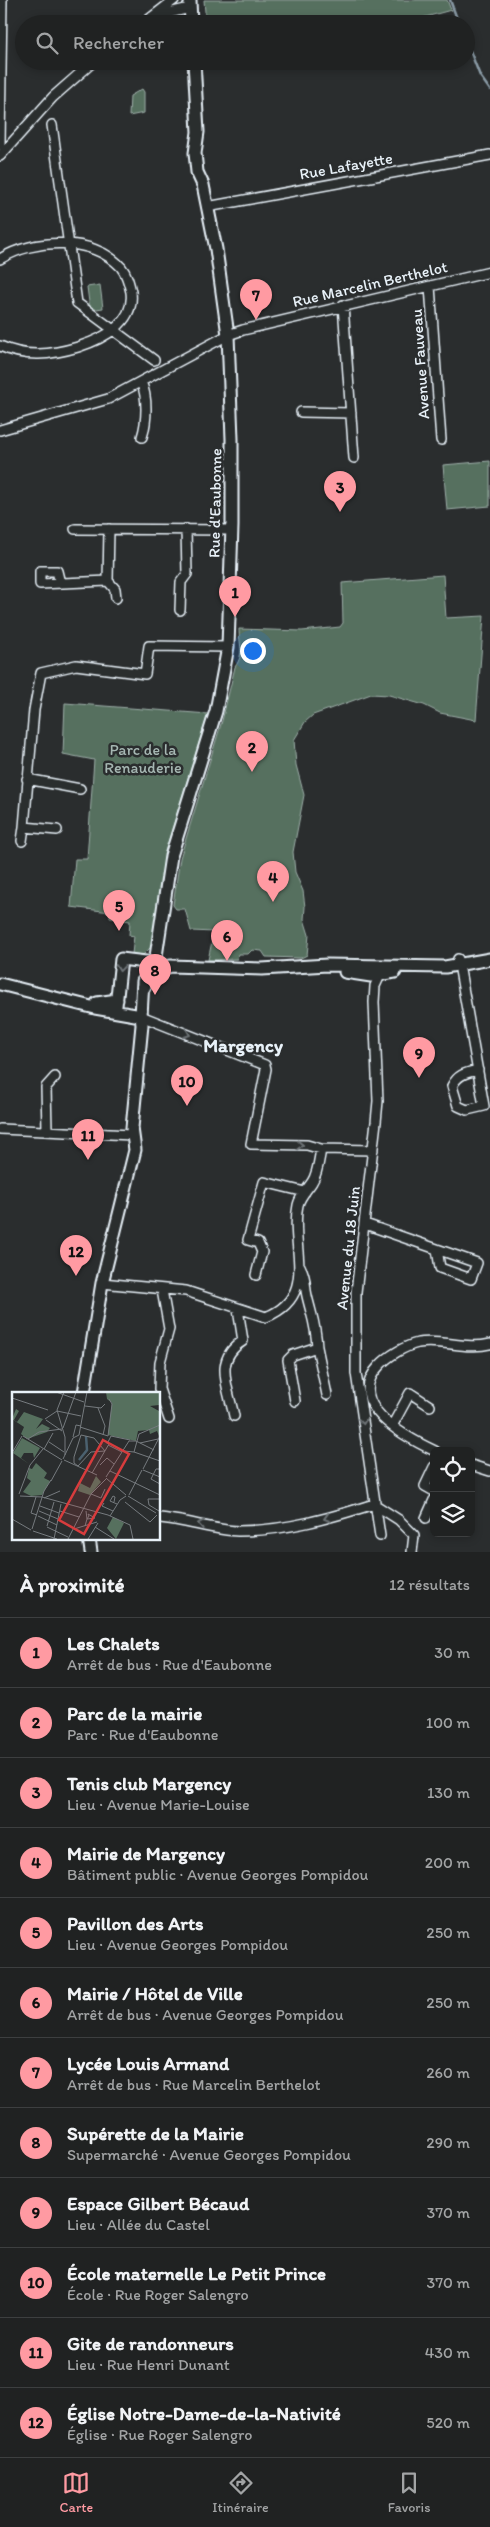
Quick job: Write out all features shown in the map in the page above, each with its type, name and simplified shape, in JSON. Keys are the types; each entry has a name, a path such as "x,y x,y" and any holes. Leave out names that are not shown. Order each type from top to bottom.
{"main road":[{"name":"Rue d'Eaubonne","path":"155,962 171,856 216,711 228,646 232,530 232,439 228,335 203,185 197,172 194,153 198,132 195,70"},
{"path":"458,962 490,953"},
{"path":"116,1006 122,959 155,962 171,966 373,970 413,968 490,959"},
{"path":"84,1392 102,1283 135,1150 132,1134 142,1025 144,972 148,966 155,962"},
{"path":"144,988 152,972 171,966"},
{"path":"0,979 100,1004 116,1006"},
{"path":"0,984 116,1006 141,1016"}],"street":[{"path":"0,151 2,131 2,0"},
{"path":"155,15 174,0"},
{"path":"158,15 190,4"},
{"path":"0,151 13,140 53,97 84,70"},
{"path":"52,125 77,303 154,360"},
{"path":"2,131 13,140"},
{"name":"Rue Lafayette","path":"207,207 490,155"},
{"path":"0,259 22,249 70,243 96,252 122,268 129,282 130,309 124,320 113,330 84,345 63,351 37,355 18,352 0,346"},
{"name":"Rue Marcelin Berthelot","path":"0,430 108,399 228,335 490,272"},
{"name":"Avenue Fauveau","path":"430,286 441,440"},
{"path":"344,306 354,458"},
{"path":"141,382 144,388 146,424 142,436"},
{"path":"301,412 351,413"},
{"path":"76,529 232,530"},
{"path":"109,529 108,581 115,589 116,598"},
{"path":"180,610 181,582 187,574 186,529"},
{"path":"60,583 108,581"},
{"path":"22,841 34,710 41,673 76,666 145,674 149,646 228,646"},
{"path":"27,779 80,789"},
{"path":"24,827 57,830"},
{"path":"458,962 478,1070 484,1106 467,1110 458,1106 452,1086 456,1079 464,1073 478,1070"},
{"path":"373,970 370,986 374,1002"},
{"name":"Avenue du 18 Juin","path":"373,970 378,1101 356,1292 356,1373 380,1536"},
{"path":"141,1016 265,1064 266,1069 251,1144 307,1145 321,1149 373,1150"},
{"path":"46,1130 46,1086 54,1077"},
{"path":"0,1129 132,1134"},
{"path":"102,1283 186,1292 266,1317 288,1305 295,1292 300,1266 296,1219 298,1203 312,1182 321,1149"},
{"path":"256,1275 262,1252 258,1244 248,1240 264,1182 305,1192"},
{"path":"365,1224 437,1249"},
{"path":"300,1266 306,1277 307,1295 316,1325 317,1347 328,1395"},
{"path":"162,1290 169,1329 160,1362 159,1389 169,1419"},
{"path":"295,1292 307,1295"},
{"path":"234,1416 223,1363 231,1348 243,1341 238,1309"},
{"path":"430,1448 392,1426 373,1407 368,1395 368,1382 373,1371 382,1362 416,1344 429,1342 468,1346 490,1344"},
{"path":"295,1400 288,1360 293,1355 317,1347"},
{"path":"392,1426 410,1393 430,1406"},
{"path":"475,1466 490,1471"},
{"path":"430,1475 425,1486 430,1489"},
{"path":"160,1518 238,1531 311,1524 374,1504 399,1520 414,1535 412,1552"},
{"path":"426,1518 430,1509"}],"green space":[{"path":"204,0 447,0 451,10 433,15 205,15"},
{"path":"142,89 144,92 144,113 129,116 130,96"},
{"path":"100,285 103,308 90,310 87,287"},
{"path":"490,461 490,506 447,510 443,465"},
{"path":"443,575 446,618 484,616 476,720 440,713 424,705 389,695 371,694 313,715 305,722 294,740 296,765 304,795 293,852 295,872 303,891 304,919 309,935 307,955 301,958 266,957 262,951 252,950 248,954 238,954 237,959 208,960 214,932 191,931 185,909 176,909 173,905 180,858 222,721 235,667 240,657 239,629 302,631 340,627 343,623 342,583"},
{"name":"Parc de la Renauderie","path":"65,703 208,714 165,852 152,946 143,955 132,954 134,936 129,935 130,921 110,918 110,912 71,907 75,859 87,859 94,760 63,754"}],"waterway":[{"path":"450,0 456,15"},
{"path":"475,63 480,76 490,90"}],"place":[{"name":"Lycée Louis Armand","path":"256,320"},
{"name":"Tenis club Margency","path":"340,512"},
{"name":"Les Chalets","path":"235,617"},
{"name":"Parc de la mairie","path":"252,772"},
{"name":"Mairie de Margency","path":"273,902"},
{"name":"Pavillon des Arts","path":"119,931"},
{"name":"Mairie / Hôtel de Ville","path":"227,961"},
{"name":"Supérette de la Mairie","path":"155,995"},
{"name":"Espace Gilbert Bécaud","path":"419,1078"},
{"name":"École maternelle Le Petit Prince","path":"187,1106"},
{"name":"Gite de randonneurs","path":"88,1160"},
{"name":"Église Notre-Dame-de-la-Nativité","path":"76,1276"}],"district":[{"name":"Margency","path":"243,1045"}]}
